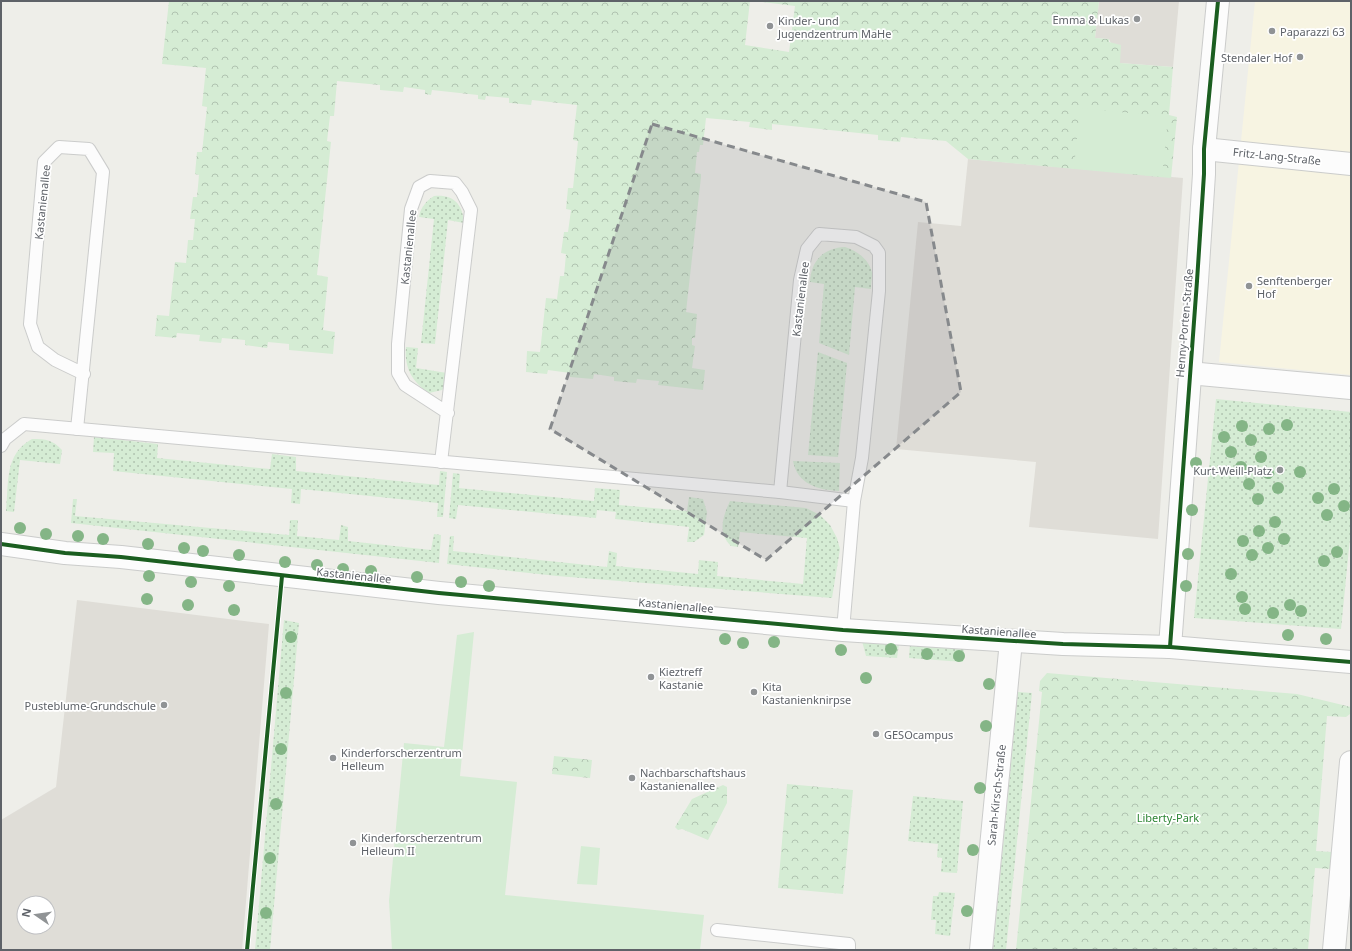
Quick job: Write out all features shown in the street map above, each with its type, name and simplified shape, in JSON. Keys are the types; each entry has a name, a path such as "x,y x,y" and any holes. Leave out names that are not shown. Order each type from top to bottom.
{"street":[{"name":"Henny-Porten-Straße","path":"1170,647 1199,251 1204,149 1218,1"},
{"name":"Fritz-Lang-Straße","path":"1204,149 1351,164"},
{"path":"1189,372 1351,388"},
{"name":"Kastanienallee","path":"1,544 65,553 129,558 438,593 843,630 1011,641 1170,647 1351,662"},
{"name":"Sarah-Kirsch-Straße","path":"981,950 1011,641"},
{"path":"1334,950 1351,762"}],"lane":[{"name":"Kastanienallee","path":"77,429 84,374 104,172 89,150 59,147 44,162 30,324 38,347 55,360 84,374"},
{"name":"Kastanienallee","path":"441,462 448,413 472,210 455,183 430,181 419,188 411,209 398,344 398,373 405,384 448,413"},
{"name":"Kastanienallee","path":"780,492 800,280 807,249 819,234 856,237 874,246 879,253 879,291 862,458 854,501 843,630"},
{"path":"1,446 5,440 24,424 780,492 854,501"},
{"path":"717,930 849,944 849,950"}],"highlighted area":[{"path":"652,124 926,202 961,392 766,560 550,429"}],"shaded area":[{"name":"Emma & Lukas","path":"1099,1 1179,1 1173,67 1120,63 1109,39 1095,38"},
{"path":"1255,1 1351,1 1351,375 1219,362"},
{"path":"968,159 1183,178 1158,539 1029,527 1036,462 896,449 918,222 961,226"},
{"name":"Pusteblume-Grundschule","path":"77,600 269,624 242,950 1,950 1,820 56,787"}],"green space":[{"path":"169,1 750,1 745,45 789,52 795,6 755,1 1099,1 1095,38 1109,39 1109,42 1121,45 1120,63 1173,67 1169,115 1177,117 1171,178 968,159 946,141 901,137 900,142 878,140 878,135 772,124 772,130 749,127 750,122 706,118 703,145 700,145 699,152 697,152 695,173 701,174 701,177 686,312 697,314 695,338 692,338 692,345 695,346 692,368 705,370 703,390 658,385 659,381 637,379 636,383 614,381 614,377 594,374 593,379 570,377 570,373 548,370 547,374 526,372 527,351 540,352 546,298 557,299 560,276 564,276 566,254 561,253 564,232 568,232 571,210 566,209 568,188 573,188 578,141 573,140 577,105 532,100 531,105 509,103 509,98 486,96 485,100 478,99 478,95 432,90 431,95 425,94 425,90 404,87 403,92 380,90 380,85 337,81 334,116 330,116 327,141 331,142 317,275 328,277 323,330 335,332 333,354 289,350 289,344 268,342 267,348 245,345 245,340 222,338 221,343 199,341 200,335 177,333 176,338 155,336 157,315 169,316 175,262 186,263 188,240 193,240 195,219 190,219 193,197 197,197 199,175 195,174 197,152 202,152 207,107 202,106 206,68 162,64"},
{"path":"1080,108 1168,117 1162,177 1074,168"},
{"path":"434,196 447,197 456,202 462,210 464,223 448,220 435,344 421,343 434,219 419,217 424,205"},
{"path":"845,247 854,250 862,256 871,268 872,273 871,289 855,287 849,355 819,343 824,284 810,282 813,268 820,257 830,250"},
{"path":"406,347 418,348 416,368 447,373 446,386 442,390 429,393 418,384 410,373 406,361"},
{"path":"818,352 847,363 838,457 808,455"},
{"name":"Kurt-Weill-Platz","path":"1216,399 1351,412 1351,528 1341,629 1194,618"},
{"path":"94,437 158,444 157,458 270,469 272,454 296,457 296,471 439,485 440,471 447,472 443,517 437,517 438,503 301,489 300,504 291,503 292,489 113,471 114,453 93,452"},
{"path":"32,439 49,441 59,447 62,450 60,464 20,460 14,512 6,511 8,480 12,461 23,445"},
{"path":"793,461 840,463 839,491 824,489 810,484 799,475 795,469"},
{"path":"453,473 460,474 459,488 594,501 595,488 620,490 619,505 687,511 689,497 703,499 707,512 704,535 694,542 687,542 689,527 615,519 616,512 597,510 596,518 458,505 456,519 449,518"},
{"path":"73,499 77,499 75,516 289,535 290,520 298,520 297,536 339,540 341,525 348,527 348,541 431,550 434,534 441,535 439,563 71,523"},
{"path":"730,501 806,508 820,515 830,525 837,538 840,549 832,598 557,576 447,564 450,536 454,536 453,551 607,567 609,551 617,553 616,566 698,574 699,560 718,562 717,576 803,584 807,538 740,532 738,547 731,546 724,536 723,530 725,513"},
{"path":"284,620 299,623 270,950 255,950"},
{"path":"474,632 460,776 517,782 505,895 704,915 700,950 392,950 389,901 404,743 444,747 457,635"},
{"path":"862,641 899,644 897,658 866,656"},
{"path":"910,644 964,648 963,662 909,658"},
{"name":"Liberty-Park","path":"1047,673 1297,694 1351,707 1350,714 1346,717 1327,716 1316,851 1332,852 1331,869 1315,868 1308,950 1016,950 1042,692 1039,691 1040,681"},
{"path":"1018,692 1032,693 1006,950 993,950"},
{"path":"554,756 592,760 590,778 552,774"},
{"path":"787,784 853,790 843,894 778,888"},
{"path":"723,785 727,787 727,803 708,840 682,829 678,830 675,827 692,799"},
{"path":"913,796 963,801 957,873 941,872 942,858 937,857 938,844 908,841"},
{"path":"581,846 600,848 597,885 577,884"},
{"path":"939,892 955,893 950,936 935,934 936,920 931,920 933,896 938,896"}],"cycle path":[{"path":"1170,647 1197,281 1204,174 1204,149 1218,1"},
{"path":"1,544 65,553 121,557 439,593 843,630 1063,644 1170,647 1351,662"},
{"path":"247,950 282,576"}],"place":[{"name":"Emma & Lukas","path":"1137,19"},
{"name":"Kinder- und Jugendzentrum MaHe","path":"770,26"},
{"name":"Paparazzi 63","path":"1272,31"},
{"name":"Stendaler Hof","path":"1300,57"},
{"name":"Senftenberger Hof","path":"1249,286"},
{"name":"Kurt-Weill-Platz","path":"1280,470"},
{"name":"Kieztreff Kastanie","path":"651,677"},
{"name":"Kita Kastanienknirpse","path":"754,692"},
{"name":"Pusteblume-Grundschule","path":"164,705"},
{"name":"GESOcampus","path":"876,734"},
{"name":"Kinderforscherzentrum Helleum","path":"333,758"},
{"name":"Nachbarschaftshaus Kastanienallee","path":"632,778"},
{"name":"Kinderforscherzentrum Helleum II","path":"353,843"}]}
